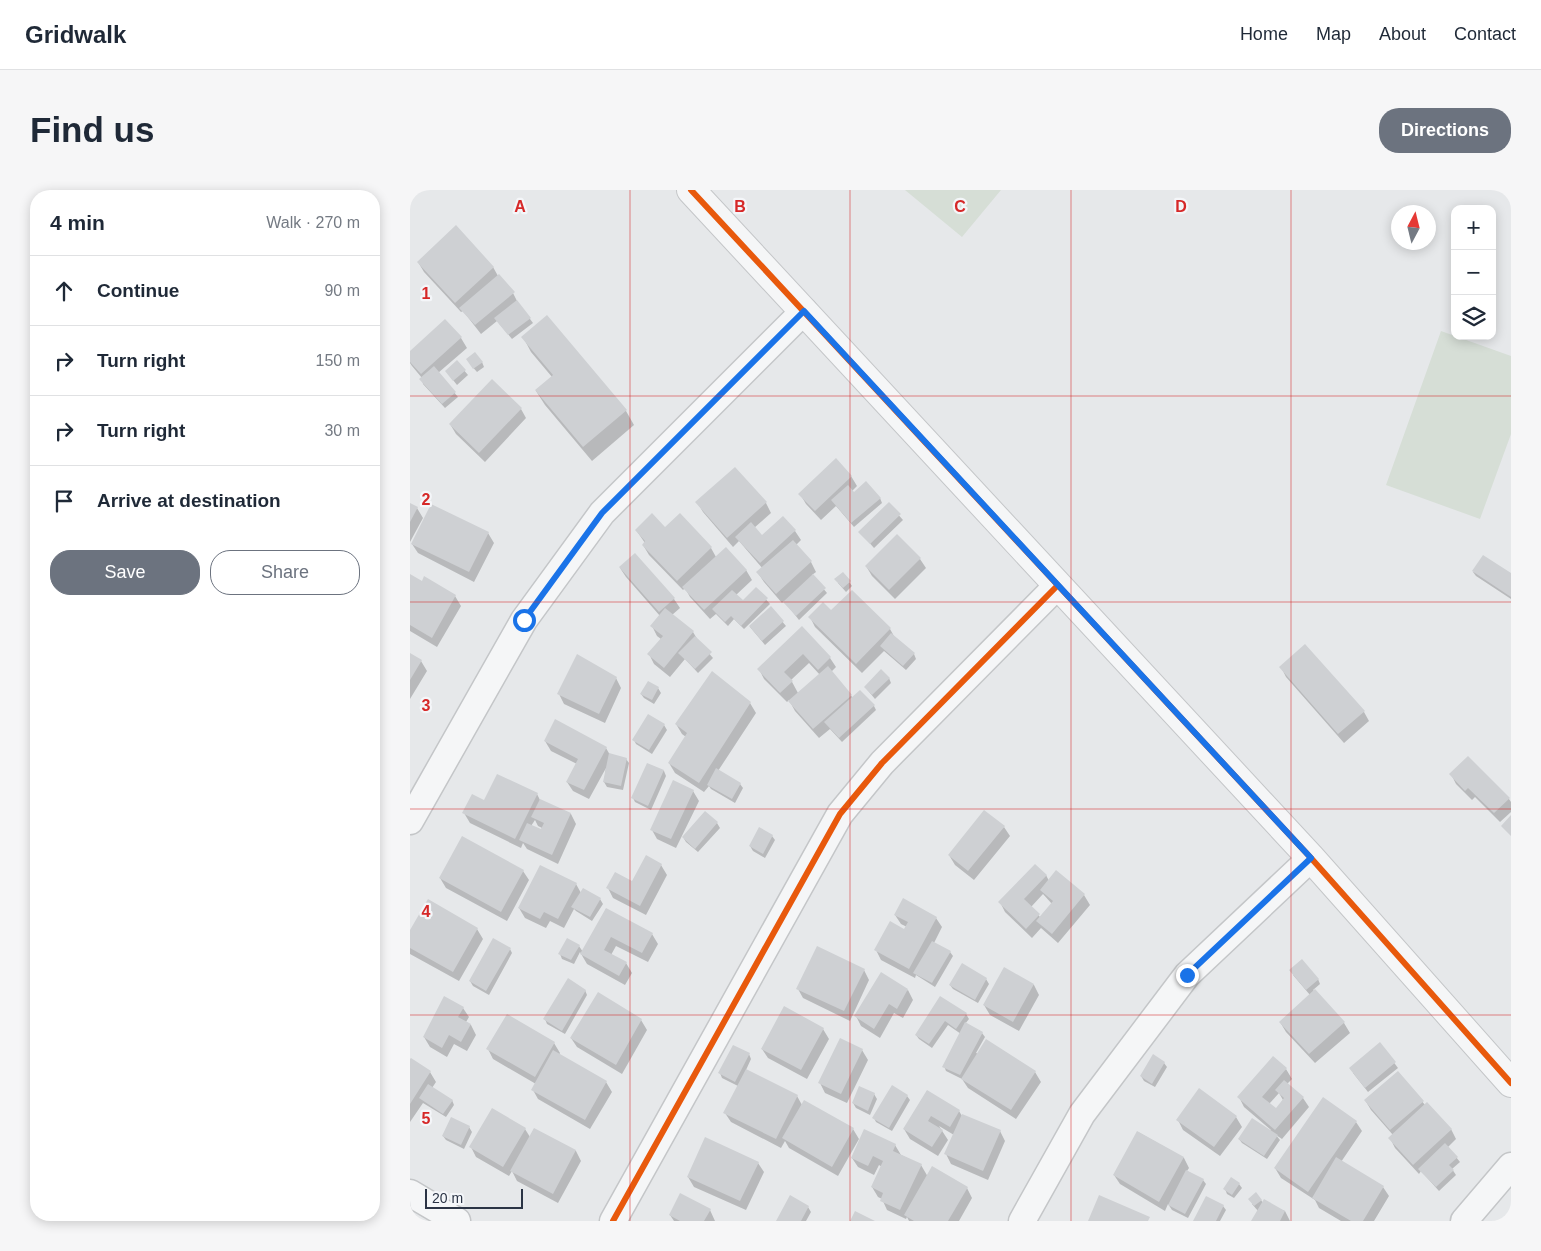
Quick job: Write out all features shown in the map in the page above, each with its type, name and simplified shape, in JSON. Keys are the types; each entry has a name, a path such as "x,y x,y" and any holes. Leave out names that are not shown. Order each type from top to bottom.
{"street":[{"path":"691,190 1311,858 1511,1083"},
{"path":"410,821 524,620 602,513 804,311"},
{"path":"613,1221 840,814 882,763 1058,586"},
{"path":"1022,1221 1082,1114 1187,975 1311,858"},
{"path":"1464,1221 1511,1166"},
{"path":"410,1193 457,1221"}],"shaded area":[{"path":"905,190 1001,190 962,237"},
{"path":"1441,331 1451,335 1451,340 1466,340 1511,356 1511,434 1480,519 1386,485"}],"building":[{"path":"456,225 494,267 455,303 417,262"},
{"path":"499,274 515,292 475,325 459,308"},
{"path":"517,300 531,318 508,335 494,318"},
{"path":"547,315 627,410 583,447 535,390 553,375 521,337"},
{"path":"445,319 462,337 421,374 410,362 410,351"},
{"path":"475,352 483,362 473,369 466,359"},
{"path":"457,360 466,370 453,381 445,371"},
{"path":"434,366 456,392 442,404 419,379"},
{"path":"492,379 522,408 479,453 449,424"},
{"path":"836,458 852,476 815,511 798,494"},
{"path":"735,467 767,502 727,538 695,502"},
{"path":"866,481 881,498 851,523 831,500 848,485 854,492"},
{"path":"889,502 901,514 870,544 858,532"},
{"path":"410,503 418,507 410,522"},
{"path":"431,504 489,532 469,572 411,544"},
{"path":"652,513 665,527 680,513 712,547 677,581 642,545 645,541 635,530"},
{"path":"783,516 796,530 760,563 735,537 751,522 762,535"},
{"path":"897,534 921,558 889,590 865,566"},
{"path":"793,540 812,561 776,594 756,572"},
{"path":"726,547 747,570 704,610 682,587"},
{"path":"635,553 675,598 659,612 619,567"},
{"path":"1483,555 1511,573 1511,597 1472,571"},
{"path":"843,572 851,581 843,588 834,579"},
{"path":"410,574 422,581 424,576 456,595 432,638 410,625"},
{"path":"813,574 826,588 796,616 783,602"},
{"path":"756,587 768,598 741,626 731,616 725,622 712,609 732,590 743,600"},
{"path":"852,590 891,628 856,664 808,617 823,602 831,610"},
{"path":"771,606 784,621 762,641 749,626"},
{"path":"665,608 694,631 664,668 647,654 663,636 650,626"},
{"path":"802,626 831,657 818,670 803,654 784,672 793,681 780,693 757,669"},
{"path":"891,633 915,653 903,666 880,646"},
{"path":"695,636 712,652 695,669 678,653"},
{"path":"1305,644 1365,711 1338,734 1279,667"},
{"path":"410,653 422,660 410,680"},
{"path":"577,654 617,677 599,714 557,694"},
{"path":"828,666 852,695 813,729 788,701"},
{"path":"881,669 890,678 872,695 864,687"},
{"path":"712,671 751,702 699,783 668,763 687,733 675,724"},
{"path":"648,681 659,687 652,700 640,694"},
{"path":"860,690 875,705 839,738 824,722"},
{"path":"648,714 665,724 649,750 632,740"},
{"path":"555,719 607,747 584,790 566,782 578,759 544,741"},
{"path":"609,753 627,758 621,786 603,782"},
{"path":"1468,756 1510,798 1494,813 1468,788 1465,791 1449,774"},
{"path":"647,763 664,770 648,806 631,798"},
{"path":"716,768 741,783 732,799 707,785"},
{"path":"497,774 538,793 515,839 462,813 472,794 484,800"},
{"path":"673,780 694,790 671,839 650,830"},
{"path":"540,799 571,813 552,855 519,840 527,823 541,829 544,823 531,817"},
{"path":"984,810 1005,826 968,871 948,855"},
{"path":"705,811 718,822 695,849 682,837"},
{"path":"1511,815 1511,836 1501,826"},
{"path":"759,827 773,835 763,854 749,846"},
{"path":"462,836 524,870 501,912 439,878"},
{"path":"646,855 662,864 640,906 606,888 615,872 632,881"},
{"path":"1035,864 1047,875 1024,899 1040,914 1026,929 998,902"},
{"path":"540,865 577,883 558,919 544,912 540,919 518,908"},
{"path":"1056,870 1085,894 1052,934 1036,921 1053,901 1040,890"},
{"path":"583,888 601,898 590,917 571,907"},
{"path":"903,898 937,917 909,969 874,950 890,921 904,929 908,922 894,915"},
{"path":"428,899 478,928 453,972 410,948 410,930"},
{"path":"606,908 653,933 642,953 611,937 604,950 627,962 619,976 580,954"},
{"path":"493,938 511,948 486,991 469,981"},
{"path":"567,938 580,945 571,960 558,954"},
{"path":"932,941 951,951 932,983 913,973"},
{"path":"817,946 865,969 844,1011 796,989"},
{"path":"1302,959 1319,979 1306,990 1289,970"},
{"path":"962,963 987,978 975,1000 949,985"},
{"path":"1004,967 1034,984 1013,1022 983,1005"},
{"path":"881,972 908,989 897,1009 889,1004 874,1029 854,1016"},
{"path":"568,978 586,990 562,1031 543,1019"},
{"path":"1315,989 1345,1022 1309,1054 1279,1022"},
{"path":"598,992 642,1019 616,1065 570,1038"},
{"path":"444,996 464,1007 458,1017 471,1024 461,1042 449,1035 442,1048 423,1037"},
{"path":"940,996 967,1013 956,1029 945,1021 929,1044 915,1035"},
{"path":"784,1006 824,1028 801,1070 761,1049"},
{"path":"507,1014 555,1042 535,1077 486,1049"},
{"path":"965,1022 983,1032 960,1075 942,1067"},
{"path":"840,1038 863,1049 841,1094 818,1083"},
{"path":"986,1039 1036,1071 1011,1110 961,1079"},
{"path":"1380,1042 1396,1062 1365,1088 1349,1068"},
{"path":"733,1045 750,1053 735,1082 718,1073"},
{"path":"553,1050 607,1081 585,1120 531,1090"},
{"path":"1153,1054 1165,1062 1152,1084 1140,1076"},
{"path":"1273,1056 1287,1068 1262,1097 1276,1108 1284,1098 1275,1090 1284,1080 1304,1097 1275,1130 1237,1097"},
{"path":"410,1059 431,1071 410,1104"},
{"path":"746,1069 798,1095 776,1139 723,1113"},
{"path":"1398,1071 1424,1101 1390,1130 1364,1100"},
{"path":"428,1084 453,1100 443,1114 419,1098"},
{"path":"892,1085 908,1095 889,1128 872,1118"},
{"path":"859,1086 875,1093 868,1111 852,1103"},
{"path":"1199,1088 1237,1116 1214,1147 1176,1120"},
{"path":"927,1090 960,1110 950,1127 931,1116 928,1121 943,1130 932,1147 903,1129"},
{"path":"1323,1097 1357,1121 1308,1192 1274,1168"},
{"path":"804,1100 854,1128 832,1167 782,1138"},
{"path":"1427,1102 1452,1129 1413,1165 1388,1138"},
{"path":"492,1108 526,1128 503,1167 469,1147"},
{"path":"962,1114 1001,1130 983,1171 944,1154"},
{"path":"451,1117 470,1126 461,1145 442,1136"},
{"path":"1252,1118 1278,1135 1264,1156 1238,1139"},
{"path":"534,1128 576,1150 553,1194 510,1171"},
{"path":"864,1129 896,1144 893,1151 922,1164 900,1210 880,1201 883,1193 871,1187 883,1161 873,1156 868,1166 851,1158"},
{"path":"1137,1131 1184,1157 1159,1202 1113,1175"},
{"path":"705,1137 759,1162 740,1201 687,1177"},
{"path":"1445,1143 1458,1157 1449,1165 1454,1170 1436,1187 1418,1169"},
{"path":"1336,1157 1384,1186 1363,1221 1351,1221 1312,1198"},
{"path":"932,1166 968,1187 948,1221 914,1221 904,1215"},
{"path":"1186,1170 1204,1179 1185,1214 1168,1205"},
{"path":"1231,1177 1240,1183 1232,1195 1223,1189"},
{"path":"1256,1192 1262,1200 1254,1206 1248,1199"},
{"path":"680,1193 711,1209 704,1221 680,1221 669,1215"},
{"path":"790,1195 809,1206 801,1221 776,1221"},
{"path":"1099,1195 1150,1217 1148,1221 1088,1221"},
{"path":"1206,1196 1224,1205 1216,1221 1193,1221"},
{"path":"1264,1199 1285,1211 1280,1221 1251,1221"},
{"path":"855,1211 875,1221 850,1221"}],"cycle path":[{"path":"691,190 1311,858 1511,1083"},
{"path":"613,1221 840,814 882,763 1057,586"}],"route":[{"path":"524,620 602,513 804,311 1311,858 1187,975"}]}
